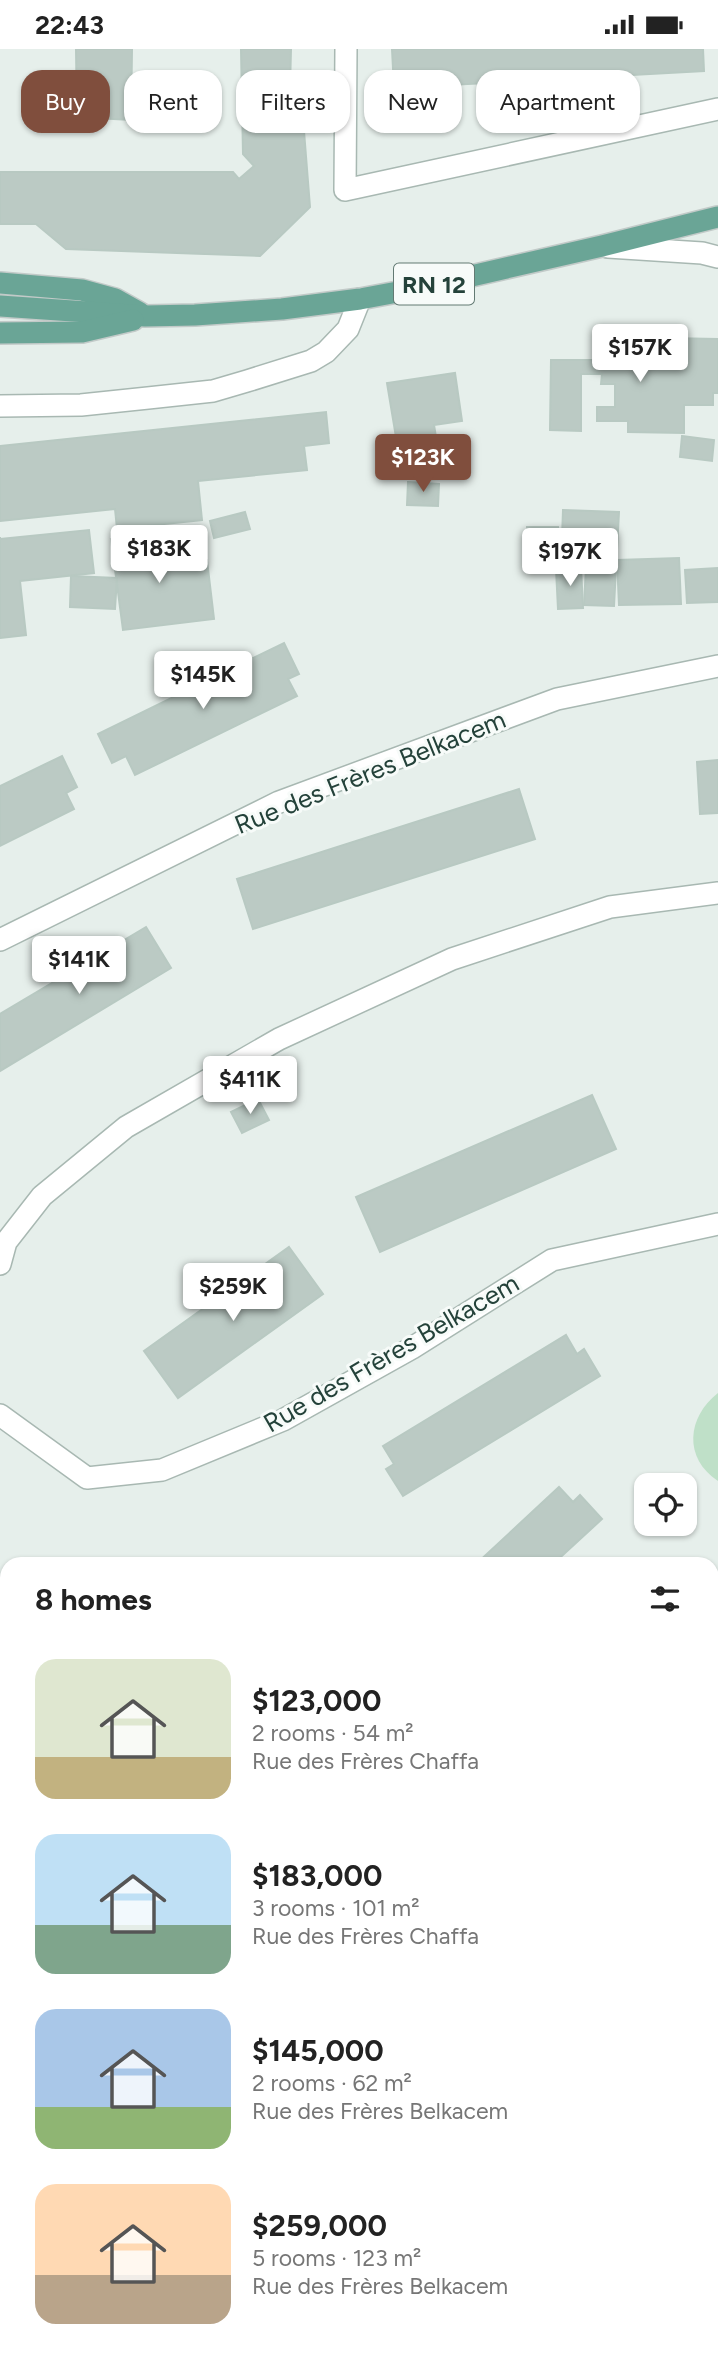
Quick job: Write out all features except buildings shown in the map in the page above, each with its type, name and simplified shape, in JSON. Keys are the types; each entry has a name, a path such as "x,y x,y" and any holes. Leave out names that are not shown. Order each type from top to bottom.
{"main road":[{"name":"RN 12","path":"0,306 145,316 270,310 360,299 602,246 718,217"},
{"path":"0,283 82,290 115,299 145,316"},
{"path":"0,333 82,332 145,316"}],"street":[{"path":"346,49 345,190 718,109"},
{"path":"602,246 702,253 718,257"},
{"path":"0,406 81,405 134,400 213,391 247,381 311,361 326,352 348,329 360,299"},
{"name":"Rue des Frères Belkacem","path":"0,940 279,803 557,699 718,666"},
{"path":"0,1264 6,1242 42,1195 126,1127 279,1039 452,959 610,907 718,893"},
{"name":"Rue des Frères Belkacem","path":"0,1415 87,1478 162,1470 283,1420 412,1348 552,1260 718,1224"}],"green space":[{"path":"718,1393 718,1481 699,1461 693,1437 700,1414"}]}
